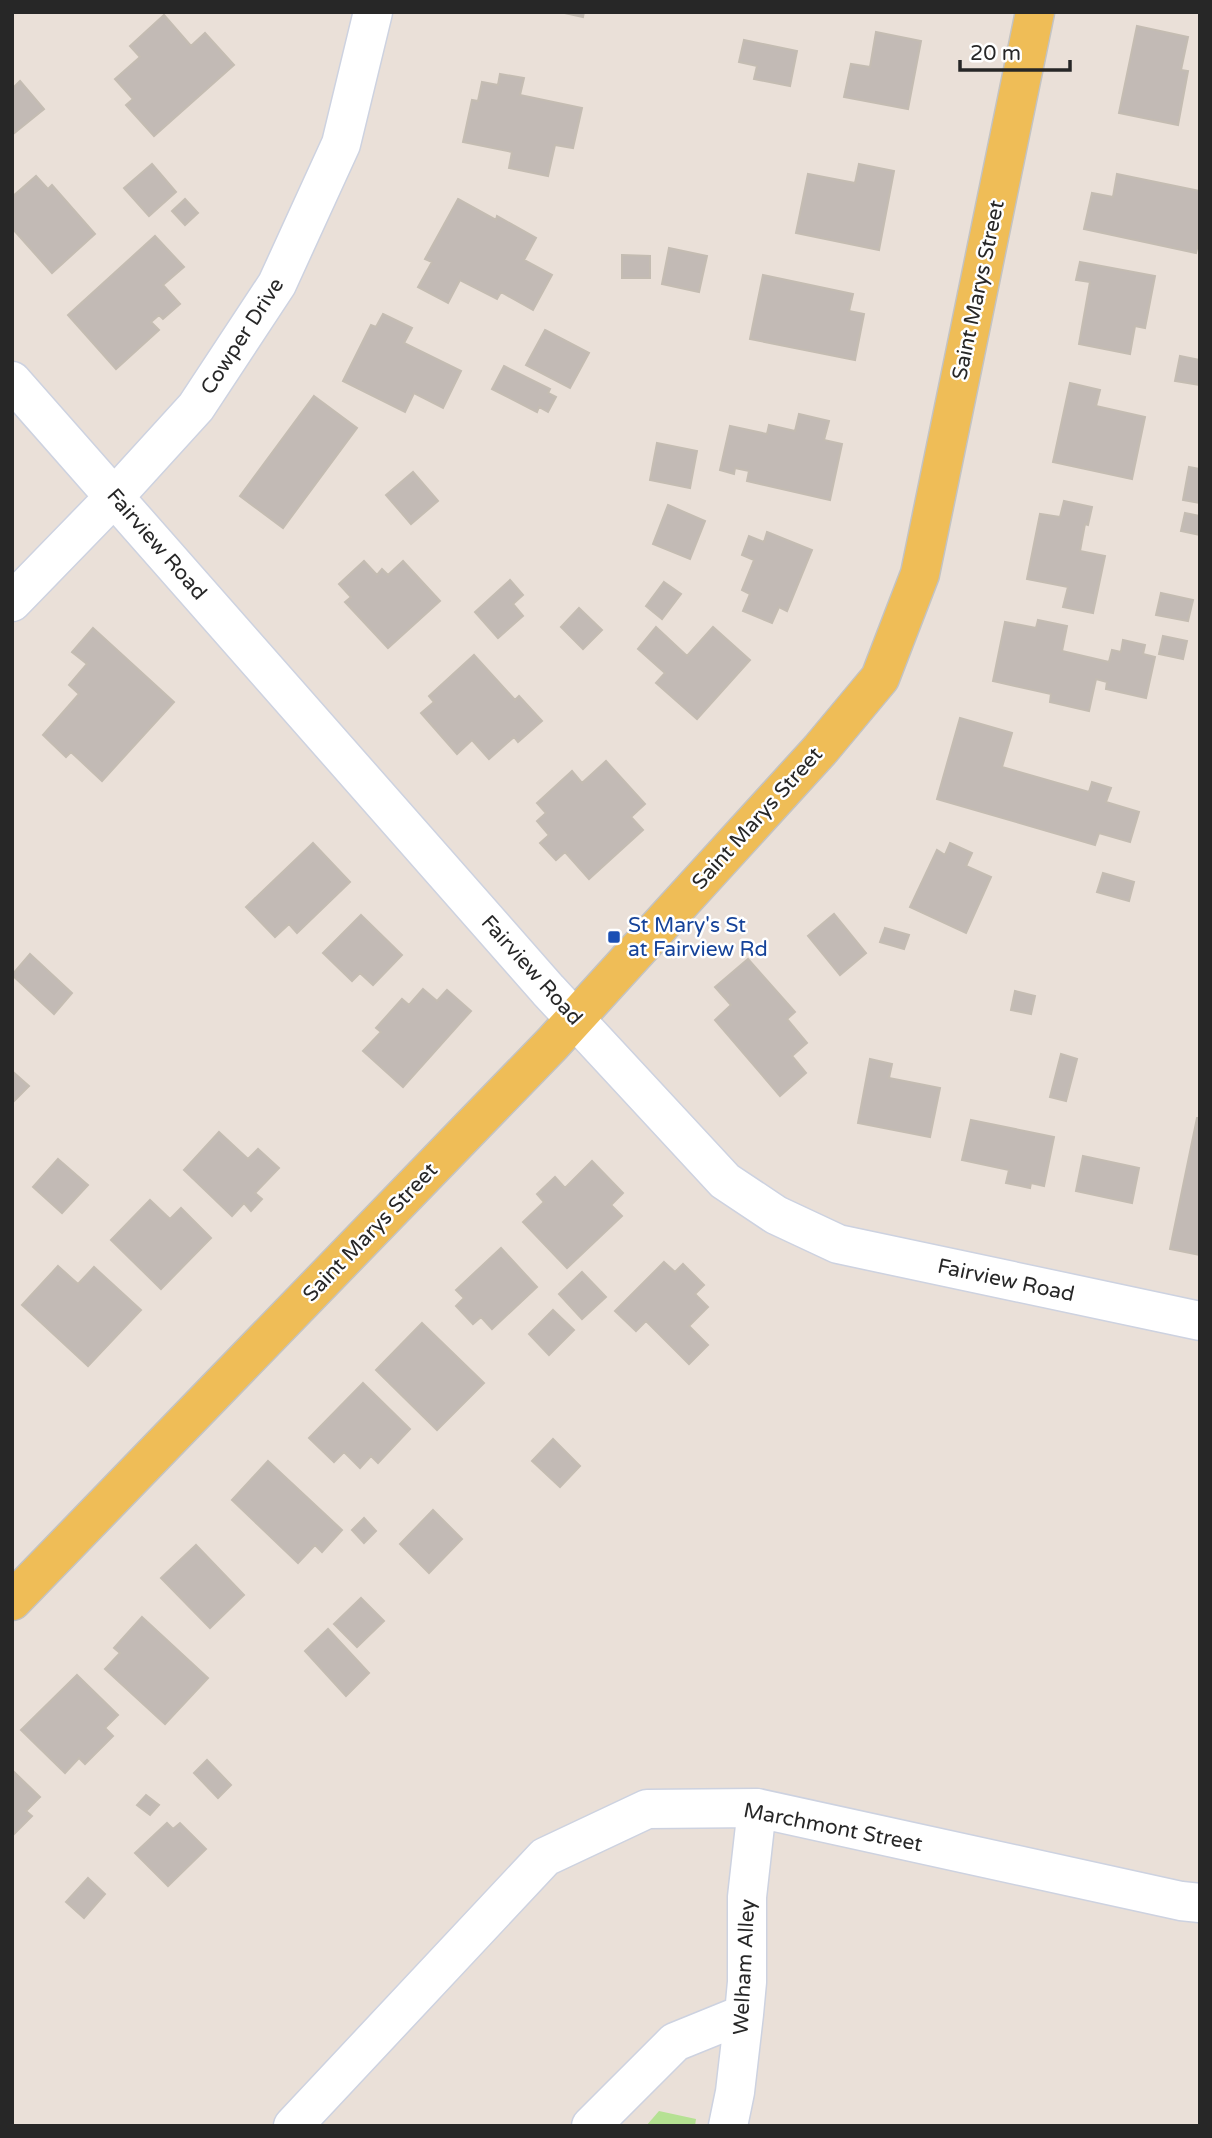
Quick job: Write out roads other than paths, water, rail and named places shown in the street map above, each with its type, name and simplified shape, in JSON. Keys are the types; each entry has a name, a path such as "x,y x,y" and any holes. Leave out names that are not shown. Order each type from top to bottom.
{"main road":[{"name":"Saint Marys Street","path":"12,1601 575,1018 820,750 880,678 920,574 1035,12"}],"street":[{"name":"Cowper Drive","path":"12,602 115,496 196,407 277,284 341,144 373,12"},
{"name":"Fairview Road","path":"12,381 538,979 725,1181 776,1215 838,1244 1200,1321"},
{"name":"Marchmont Street","path":"293,2126 545,1857 647,1809 757,1808 1200,1903"},
{"name":"Welham Alley","path":"728,2126 736,2092 747,1982 747,1896 757,1808"},
{"path":"591,2126 675,2042 744,2014"}],"place":[{"name":"St Mary's St at Fairview Rd","path":"614,937"}]}
